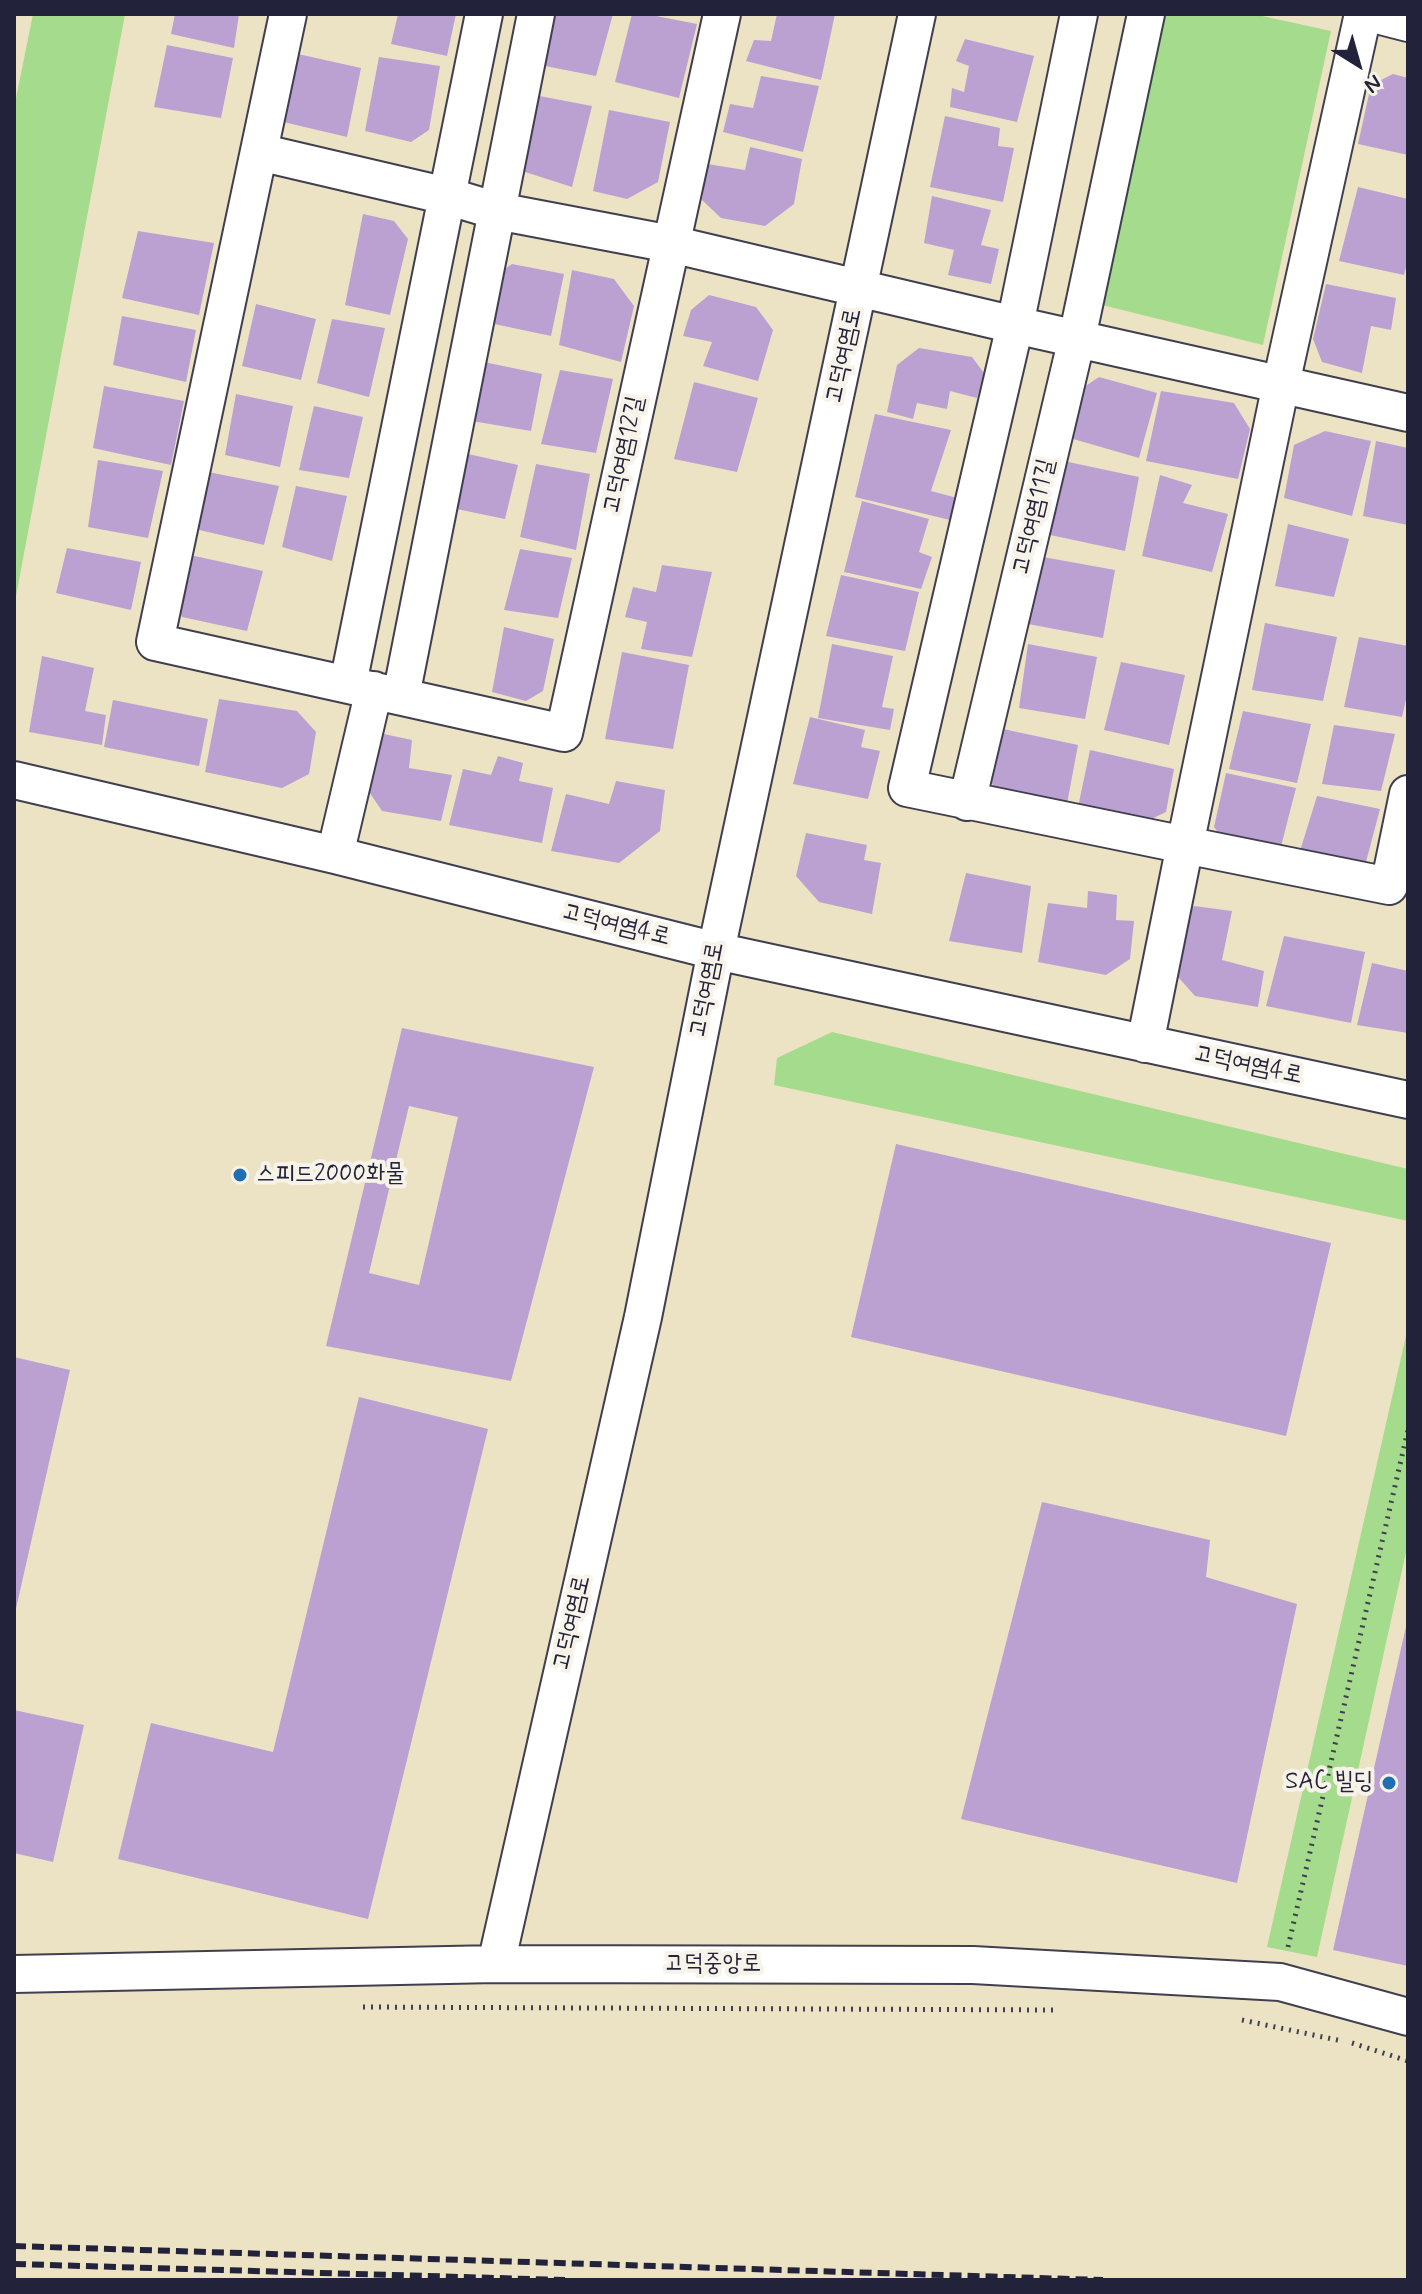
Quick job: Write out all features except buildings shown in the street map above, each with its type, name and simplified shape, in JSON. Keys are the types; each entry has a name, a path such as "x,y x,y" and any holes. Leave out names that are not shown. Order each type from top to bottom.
{"street":[{"name":"고덕여염12길","path":"288,14 155,642 564,733 722,14"},
{"path":"374,690 447,196 484,14"},
{"path":"335,855 374,690 497,211 536,14"},
{"name":"고덕여염로","path":"496,1964 643,1317 716,951 917,14"},
{"path":"1079,14 1015,325 907,788 1389,886 1408,794"},
{"name":"고덕여염11길","path":"967,802 1077,338 1146,14"},
{"path":"1145,1044 1281,384 1363,14"},
{"path":"1373,14 1408,23"},
{"path":"259,152 447,196 497,211 671,244 1408,413"},
{"name":"고덕여염4로","path":"14,780 335,855 716,951 1408,1100"},
{"name":"고덕중앙로","path":"14,1974 496,1964 973,1965 1280,1982 1408,2017"}],"path":[{"path":"1280,1982 1408,1430"},
{"path":"349,2007 1065,2010"},
{"path":"1235,2018 1345,2041 1408,2061"}],"green space":[{"path":"33,14 125,14 14,607 14,108"},
{"path":"1165,14 1253,14 1331,31 1263,345 1094,303"},
{"path":"832,1032 1408,1169 1408,1221 774,1085 777,1058"},
{"path":"1408,1327 1408,1543 1317,1957 1267,1947"}],"railway":[{"path":"14,2246 1103,2280"},
{"path":"14,2264 565,2280"}],"place":[{"name":"스피드2000화물","path":"240,1175"},
{"name":"SAC 빌딩","path":"1389,1783"}]}
